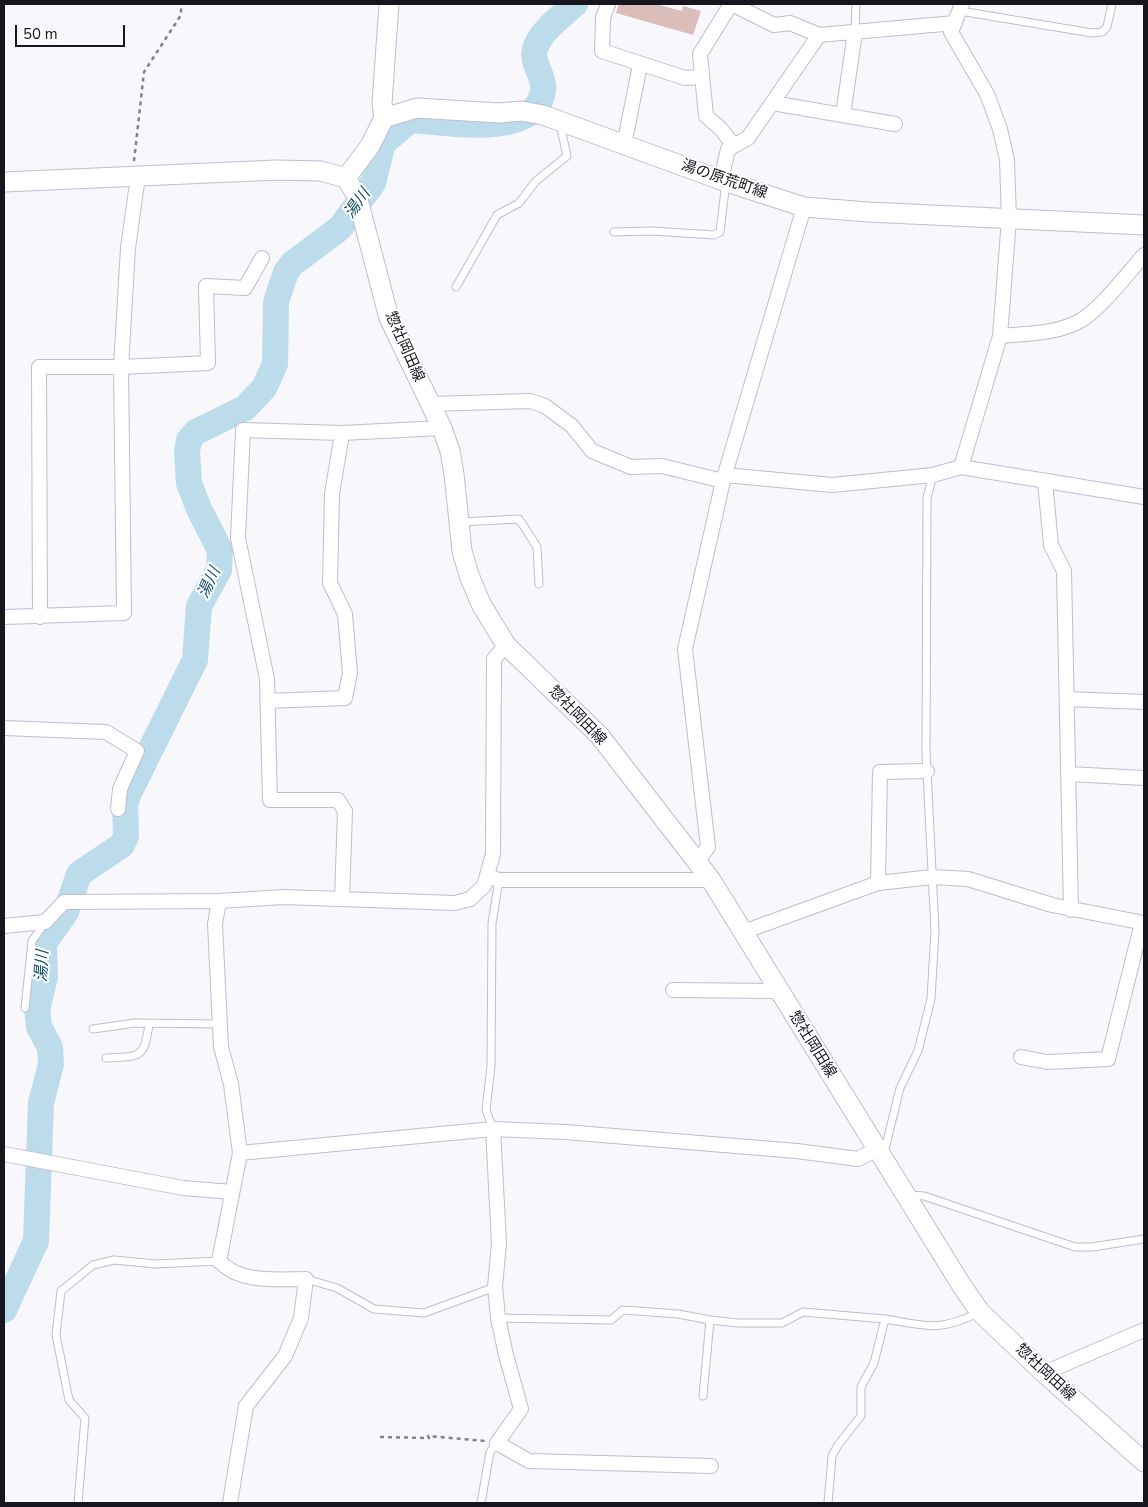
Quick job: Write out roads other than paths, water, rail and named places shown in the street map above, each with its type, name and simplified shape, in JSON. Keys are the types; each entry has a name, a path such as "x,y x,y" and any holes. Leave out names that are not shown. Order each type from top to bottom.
{"main road":[{"path":"4,182 277,170 321,171 346,178 370,146 384,118 382,103 389,4"},
{"name":"湯の原荒町線","path":"384,118 417,108 499,112 522,110 559,121 804,207 1144,226"},
{"name":"惣社岡田線","path":"346,178 357,196 389,318 442,428 454,474 462,551 469,575 481,604 506,645 598,736 711,880 962,1286 980,1312 1044,1373 1144,1462"}],"street":[{"path":"608,4 603,18 602,51 640,65 685,78 702,78"},
{"path":"734,146 721,129 706,116 700,54 732,4 774,24 790,24 819,35 855,32 959,12"},
{"path":"959,12 951,32 987,94 1000,129 1007,160 1009,219 1000,336 961,467"},
{"path":"843,115 855,32"},
{"path":"723,180 728,149 748,138 819,35"},
{"path":"624,145 640,65"},
{"path":"772,103 895,124"},
{"path":"4,617 124,613 121,368 128,248 135,176"},
{"path":"697,862 708,847 685,649 724,478 804,207"},
{"path":"1000,336 1042,333 1076,323 1093,310 1144,255"},
{"path":"40,617 39,367 121,368 208,363 206,286 245,288 262,258"},
{"path":"431,404 530,401 545,406 572,426 592,451 632,467 662,466 724,478 832,485 933,475 961,467 1144,497"},
{"path":"342,899 345,811 338,800 270,800 267,679 238,538 243,430 342,433 442,428"},
{"path":"267,701 345,698 350,673 345,614 330,583 332,494 342,433"},
{"path":"1045,482 1051,545 1064,572 1072,910"},
{"path":"493,878 494,660 506,645"},
{"path":"1067,699 1144,702"},
{"path":"4,728 106,732 137,751 120,789 118,809"},
{"path":"878,883 880,772 927,771"},
{"path":"1069,774 1144,778"},
{"path":"743,932 878,883 933,877 968,879 1072,910 1143,923 1108,1059 1047,1062 1021,1058"},
{"path":"4,926 45,922 64,902 219,901 284,897 455,903 470,899 493,878 711,880"},
{"path":"219,901 215,924 221,1047 231,1084 240,1153 219,1261 228,1271 242,1276 306,1279 301,1318 285,1356 246,1406 230,1503"},
{"path":"673,990 779,991"},
{"path":"240,1153 493,1129 574,1132 797,1151 858,1159 880,1153"},
{"path":"493,1129 499,1243 495,1286 498,1318 521,1410 497,1443 529,1461 711,1466"},
{"path":"4,1154 183,1188 232,1192"},
{"path":"1044,1373 1144,1330"}],"lane":[{"path":"855,32 856,4"},
{"path":"959,12 1092,33 1102,32 1107,27 1112,4"},
{"path":"456,287 498,214 519,203 536,181 567,156 559,121"},
{"path":"614,232 652,231 714,235 720,232 723,180"},
{"path":"880,1153 900,1088 918,1051 932,999 935,931 927,771 927,498 933,475"},
{"path":"459,522 519,519 536,547 539,584"},
{"path":"493,878 491,1066 486,1110 493,1129"},
{"path":"24,1008 32,942 45,922"},
{"path":"93,1028 135,1023 220,1024"},
{"path":"106,1058 140,1054 146,1047 148,1024"},
{"path":"906,1194 924,1196 1075,1247 1092,1247 1144,1238"},
{"path":"78,1503 85,1418 69,1400 56,1335 60,1290 93,1265 114,1260 156,1264 219,1261"},
{"path":"306,1279 337,1288 374,1309 424,1313 495,1286"},
{"path":"498,1318 611,1320 623,1310 678,1314 738,1323 782,1323 803,1312 886,1319 935,1327 954,1324 980,1312"},
{"path":"828,1503 832,1456 838,1444 861,1416 862,1387 874,1363 886,1319"},
{"path":"704,1396 710,1320"},
{"path":"481,1503 490,1452 497,1443"}],"waterway":[{"name":"湯川","path":"4,1310 36,1241 41,1103 51,1064 50,1047 39,1027 37,1009 45,977 44,943 66,912 79,874 122,845 126,836 125,805 129,793 195,660 199,606 219,570 220,550 199,509 189,483 187,452 189,440 196,432 245,408 264,388 275,364 276,302 286,272 292,264 340,228 373,183 383,143 410,120 466,125 508,122 525,116 537,106 543,90 542,79 534,58 536,46 548,28 575,4"}]}
